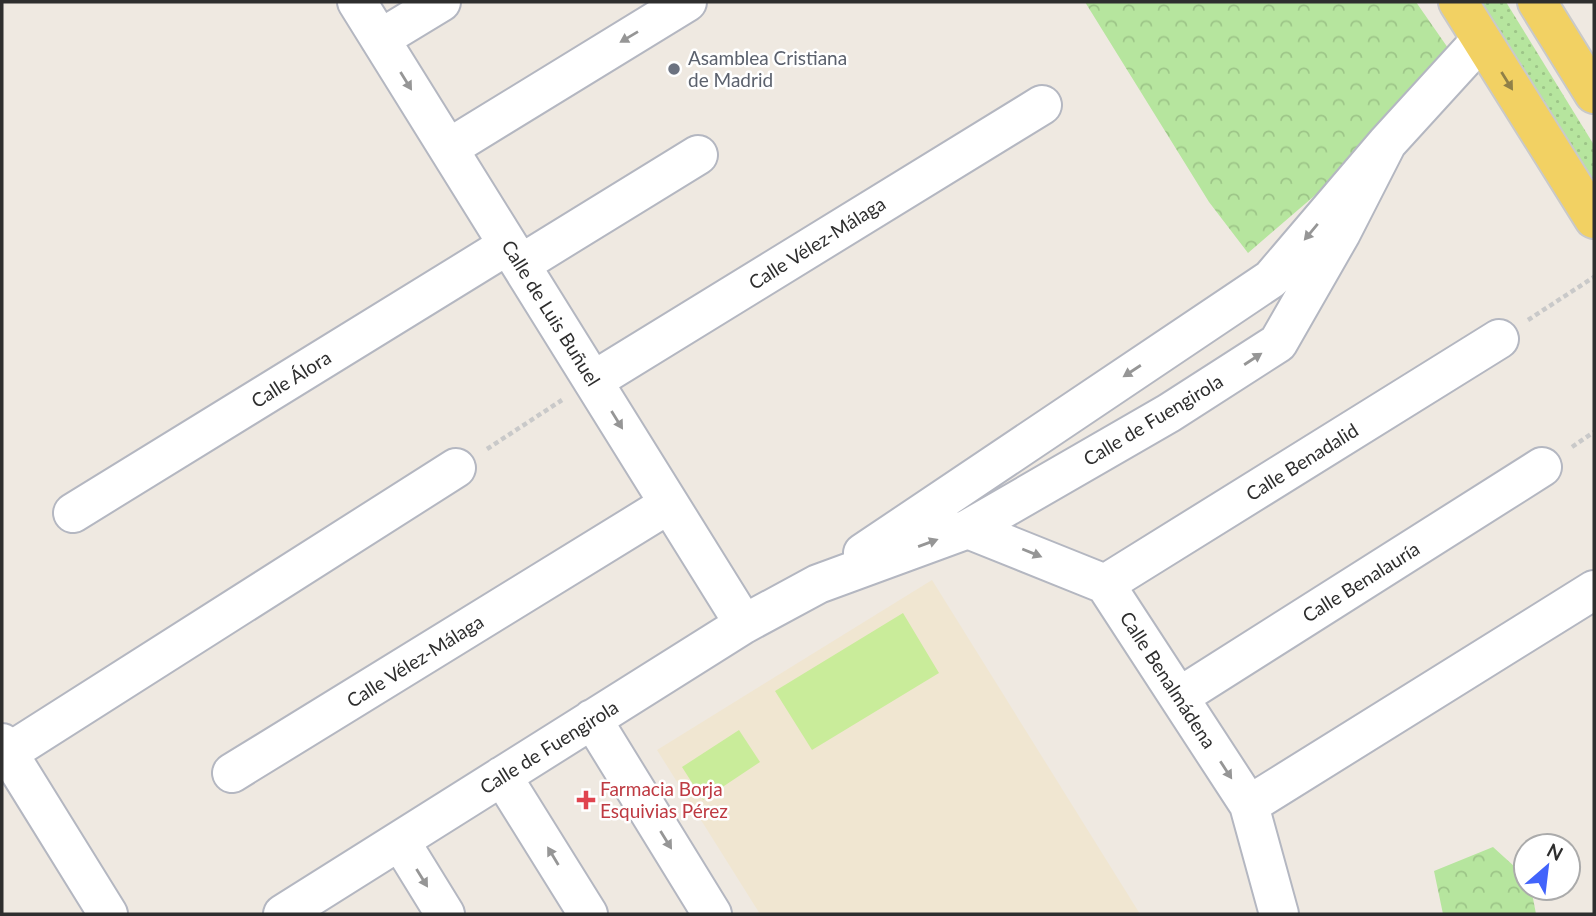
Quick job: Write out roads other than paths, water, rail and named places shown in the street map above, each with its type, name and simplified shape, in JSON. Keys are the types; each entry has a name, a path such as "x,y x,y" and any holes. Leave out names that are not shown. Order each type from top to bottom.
{"main road":[{"path":"1458,2 1594,219"},
{"path":"1536,2 1594,94"}],"street":[{"name":"Calle de Luis Buñuel","path":"358,2 744,624"},
{"path":"380,39 441,2"},
{"path":"449,148 687,2"},
{"name":"Calle de Fuengirola","path":"302,909 400,841 592,719 744,624 818,584 1010,452 1271,279 1387,143 1481,40"},
{"name":"Calle Vélez-Málaga","path":"593,381 1042,105"},
{"name":"Calle de Fuengirola","path":"818,584 968,529 1169,413 1278,343 1341,233 1387,143"},
{"name":"Calle Álora","path":"73,513 515,255 698,155"},
{"name":"Calle Benadalid","path":"1105,584 1499,339"},
{"name":"Calle Benalauría","path":"1179,697 1542,467"},
{"path":"108,914 5,748 456,468"},
{"name":"Calle Vélez-Málaga","path":"232,773 669,504"},
{"path":"968,529 1105,584"},
{"name":"Calle Benalmádena","path":"1105,584 1249,805 1279,914"},
{"path":"1249,805 1594,590"},
{"path":"592,719 712,914"},
{"path":"502,776 589,914"},
{"path":"400,841 445,914"}],"place":[{"name":"Asamblea Cristiana de Madrid","path":"674,69"},
{"name":"Farmacia Borja Esquivias Pérez","path":"586,800"}]}
